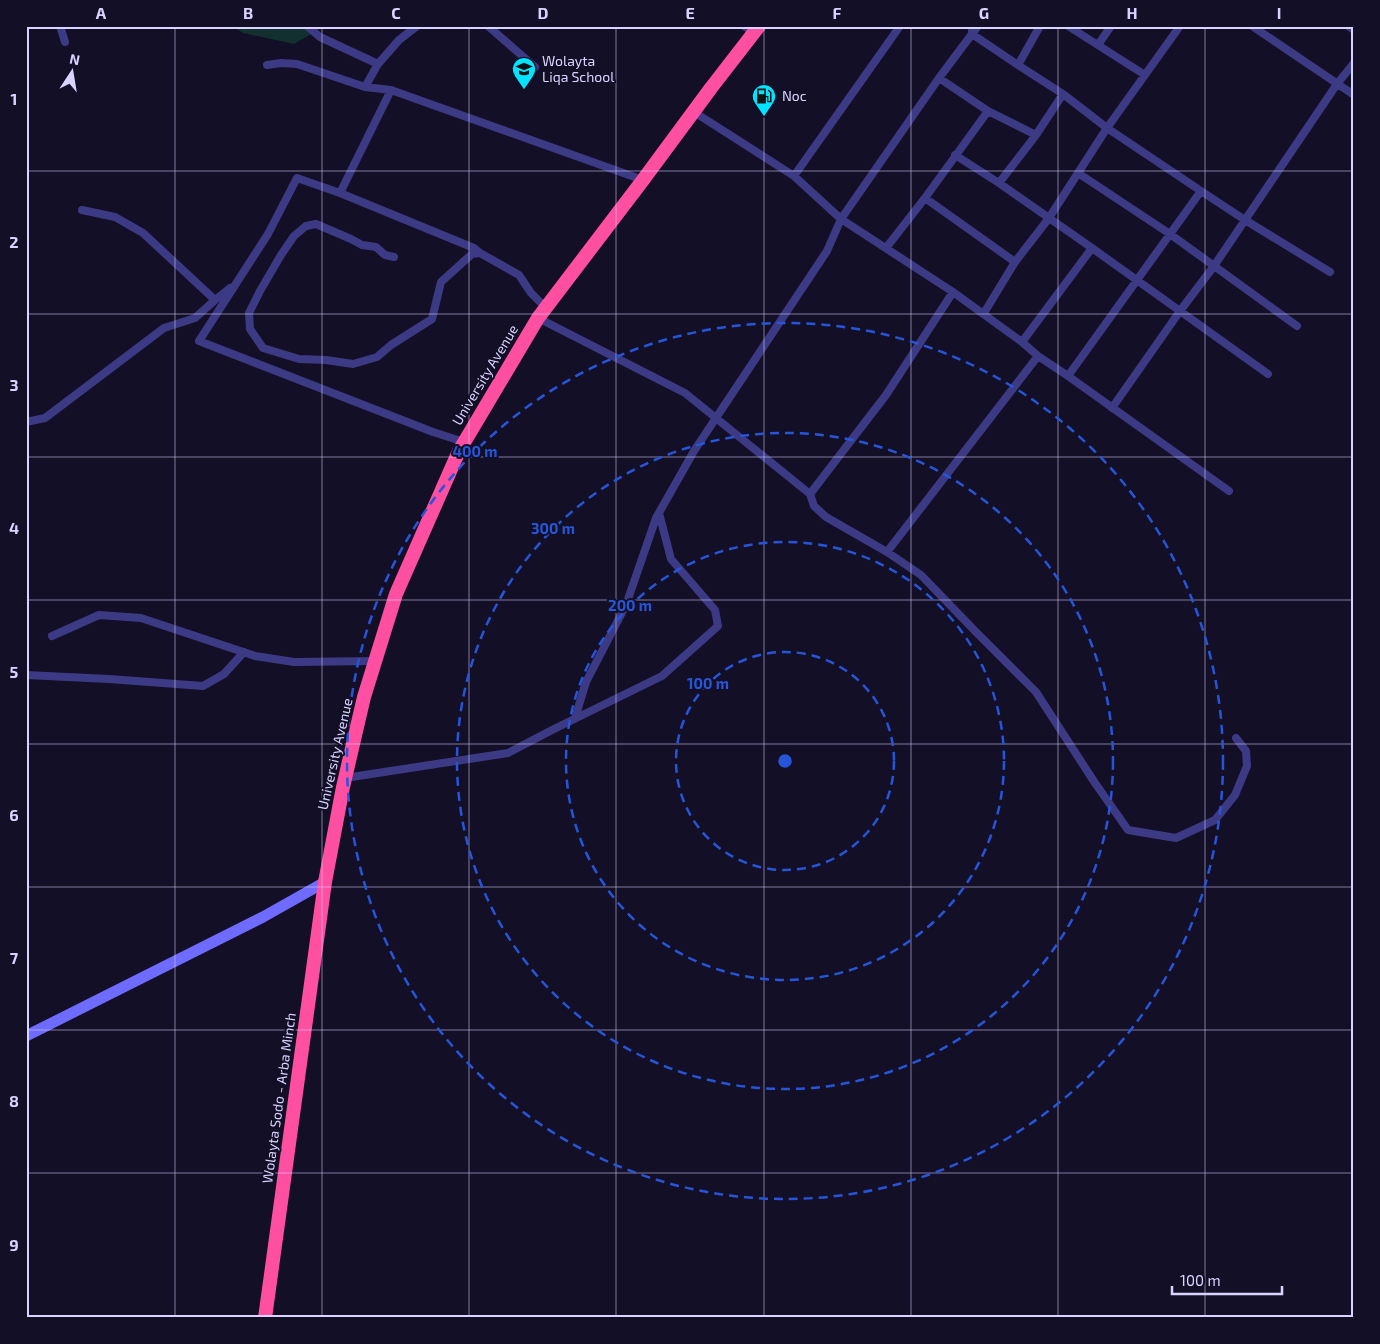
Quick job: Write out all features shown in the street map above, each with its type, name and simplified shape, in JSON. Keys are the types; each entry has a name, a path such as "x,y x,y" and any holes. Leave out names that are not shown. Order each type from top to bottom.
{"highway":[{"name":"University Avenue","path":"325,882 345,778 364,697 396,594 459,451 542,313 694,112 752,29"},
{"name":"Wolayta Sodo - Arba Minch","path":"264,1318 325,882"}],"street":[{"path":"60,26 65,42"},
{"path":"307,26 320,37 378,64"},
{"path":"365,87 378,64 399,40 417,26"},
{"path":"488,26 535,67"},
{"path":"794,176 900,26"},
{"path":"576,718 586,682 626,605 656,518 694,451 827,251 841,219 972,30 978,26"},
{"path":"1018,65 1040,26"},
{"path":"1068,26 1145,75"},
{"path":"1098,46 1111,26"},
{"path":"984,313 1015,262 1049,218 1107,128 1180,26"},
{"path":"1252,26 1354,95"},
{"path":"1348,26 1354,30"},
{"path":"972,30 1018,65 1063,94 1107,128 1245,220 1330,272"},
{"path":"267,66 280,63 297,64 365,87 391,90 643,180"},
{"path":"1112,408 1214,266 1337,84 1354,63"},
{"path":"939,78 988,111 1036,135"},
{"path":"340,193 391,90"},
{"path":"999,183 1036,135 1063,94"},
{"path":"886,248 988,111"},
{"path":"694,112 794,176 841,219 984,313 1038,356 1229,491"},
{"path":"955,155 999,183 1092,248 1268,374"},
{"path":"1078,173 1170,234 1297,326"},
{"path":"464,442 425,429 199,341 268,234 297,178 340,193 474,248 519,275 542,313 685,393 810,494 814,506 826,517 888,552 921,575 1036,692 1128,830 1176,838 1215,820 1235,795 1247,766 1246,751 1236,738"},
{"path":"1068,376 1201,191"},
{"path":"925,198 1015,262"},
{"path":"82,210 115,217 143,234 215,300"},
{"path":"394,257 385,255 376,247 362,245 316,224 306,226 294,236 260,290 249,313 250,330 262,348 299,359 353,364 377,357 399,339 432,319 441,282 472,254 480,253"},
{"path":"1022,342 1092,248"},
{"path":"26,422 46,418 164,328 196,318 236,284"},
{"path":"810,494 886,395 953,292"},
{"path":"888,552 1038,356"},
{"path":"345,778 508,753 662,676 718,626 715,610 671,559 659,513"},
{"path":"52,636 99,615 141,618 255,656 294,662 376,661"},
{"path":"26,674 203,686 224,674 244,652"},
{"path":"26,1036 263,917 325,882"}],"green space":[{"path":"232,26 325,26 294,44 243,33"}],"place":[{"name":"Wolayta Liqa School","path":"524,90"},
{"name":"Noc","path":"764,117"}]}
